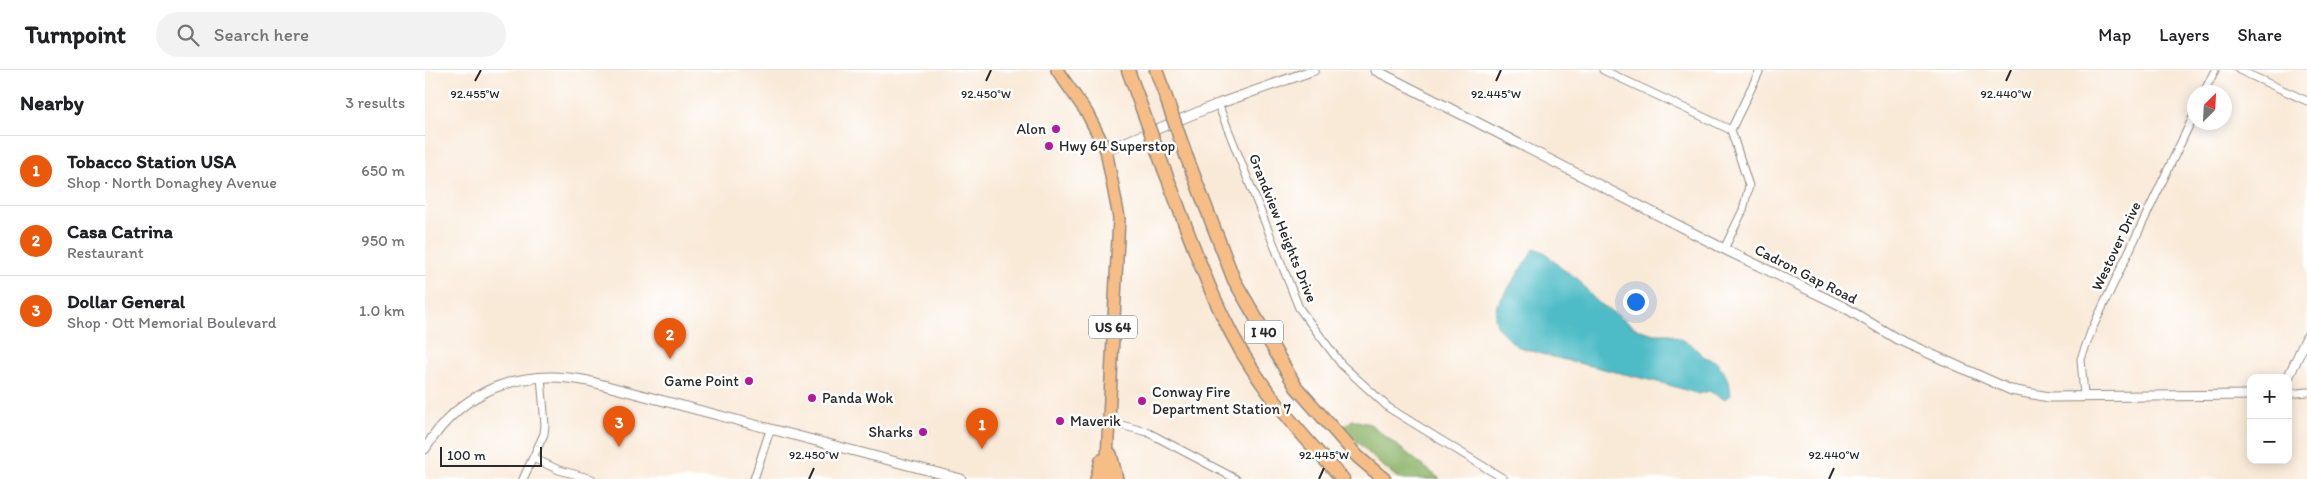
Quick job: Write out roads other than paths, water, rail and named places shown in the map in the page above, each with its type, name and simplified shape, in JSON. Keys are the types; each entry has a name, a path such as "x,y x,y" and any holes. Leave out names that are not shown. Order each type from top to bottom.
{"highway":[{"name":"I 40","path":"1127,70 1204,270 1228,324 1251,367 1317,451 1343,479"},
{"name":"I 40","path":"1155,70 1235,280 1296,387 1358,457 1384,479"}],"main road":[{"name":"US 64","path":"1057,70 1087,113 1106,150 1119,218 1106,479"},
{"path":"1097,479 1110,422"},
{"path":"1110,422 1111,454 1117,479"}],"street":[{"path":"1106,150 1218,104 1314,70"},
{"name":"Cadron Gap Road","path":"1375,70 1724,249 1844,307 1897,339 2011,390 2049,397 2247,395"},
{"path":"1603,70 1731,130"},
{"path":"1724,249 1743,210 1749,186 1731,130 1760,70"},
{"path":"2208,85 2215,70"},
{"path":"2239,70 2307,101"},
{"name":"Grandview Heights Drive","path":"1218,104 1299,308 1342,365 1389,408 1504,479"},
{"name":"Westover Drive","path":"2084,396 2081,359 2092,329 2187,130"},
{"path":"2290,374 2307,337"},
{"path":"523,479 544,434 541,377"},
{"path":"425,449 436,431 466,402 502,384 541,377 571,378 961,479"},
{"path":"2292,394 2307,392"},
{"path":"1110,422 1147,432 1236,479"},
{"path":"755,479 770,430"},
{"path":"533,458 559,470 592,479"}],"water":[{"path":"1535,248 1546,253 1561,268 1577,278 1595,300 1637,329 1654,334 1670,334 1692,345 1703,356 1717,362 1729,381 1731,395 1724,399 1709,391 1699,394 1516,346 1498,328 1495,318 1497,305"}],"place":[{"name":"Alon","path":"1056,129"},
{"name":"Hwy 64 Superstop","path":"1049,146"},
{"name":"Casa Catrina","path":"670,359"},
{"name":"Game Point","path":"749,381"},
{"name":"Panda Wok","path":"812,398"},
{"name":"Conway Fire Department Station 7","path":"1142,401"},
{"name":"Maverik","path":"1060,421"},
{"name":"Sharks","path":"923,432"},
{"name":"Dollar General","path":"619,447"},
{"name":"Tobacco Station USA","path":"982,449"}]}
